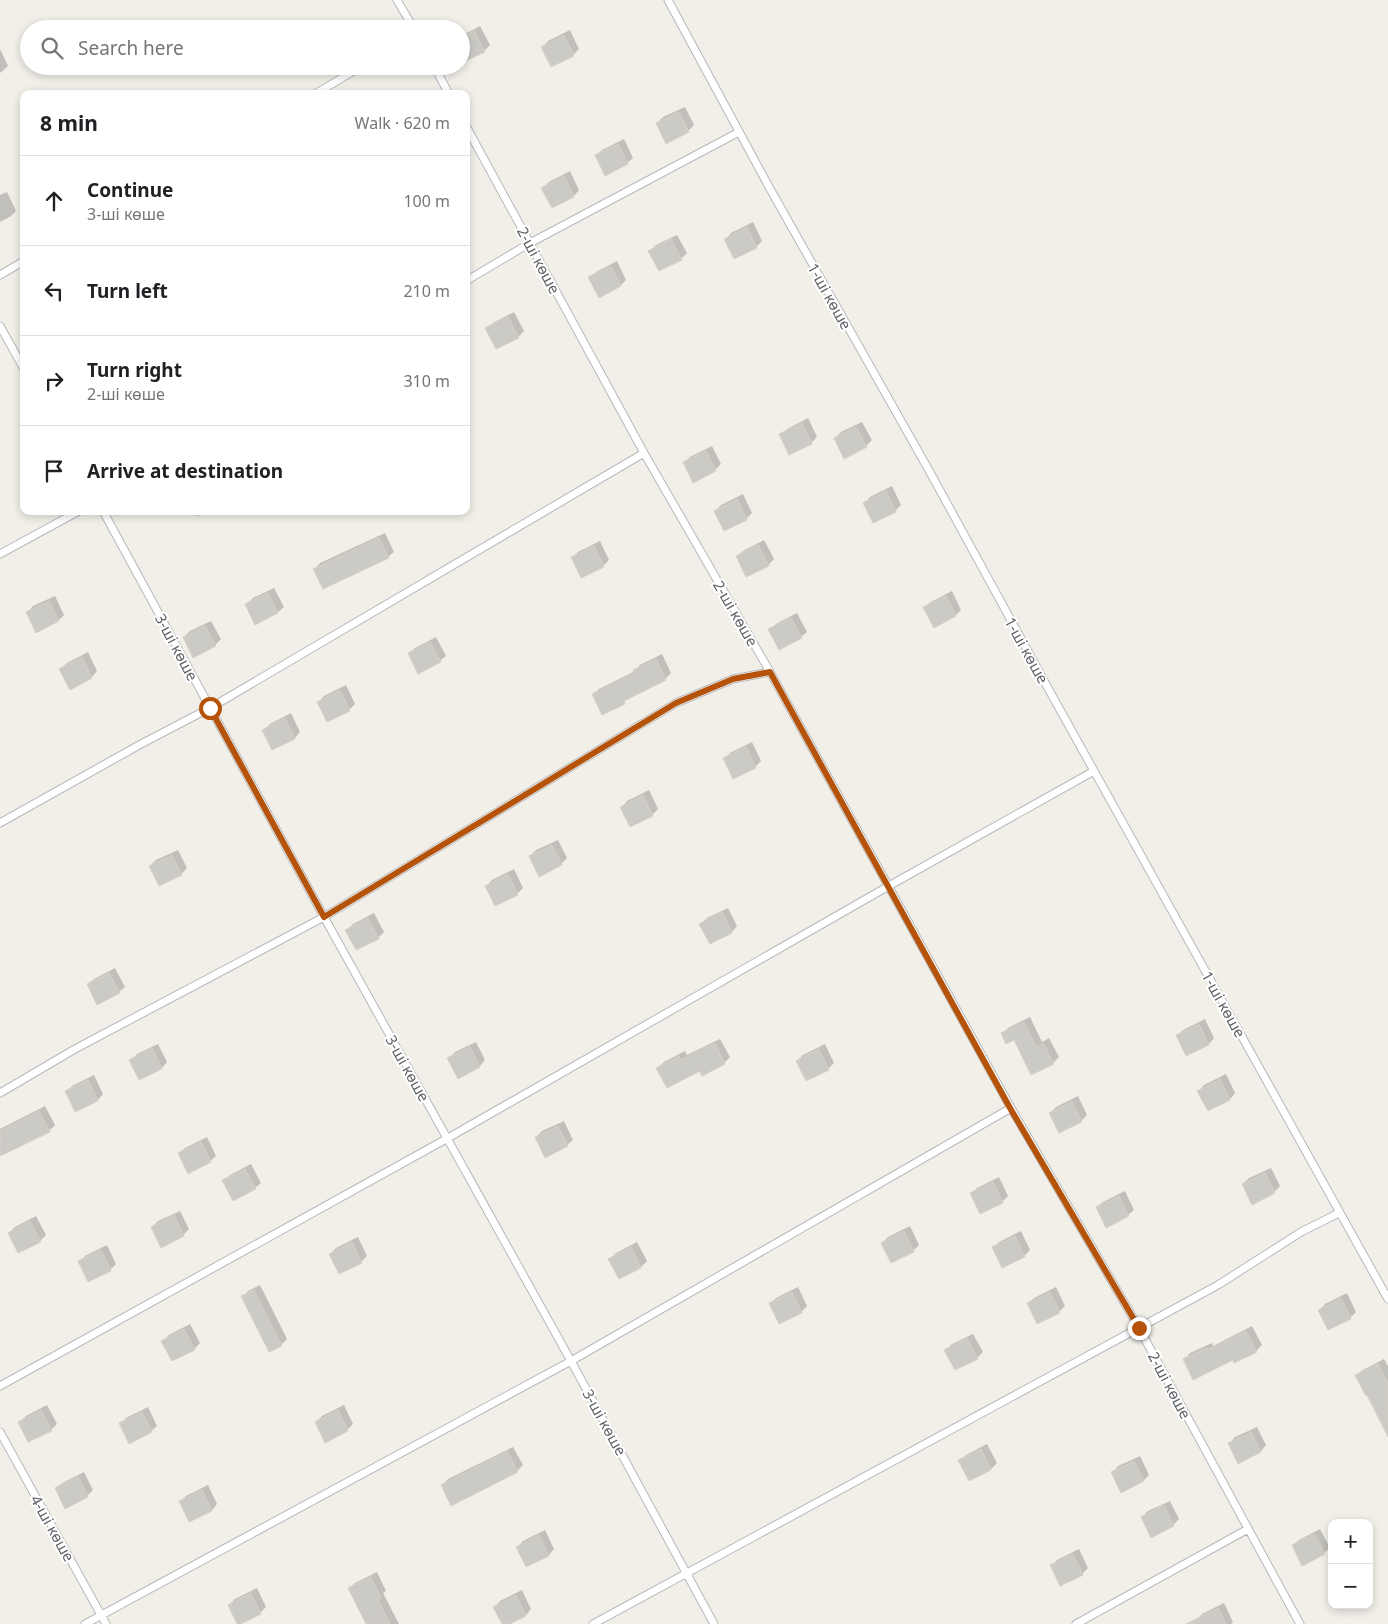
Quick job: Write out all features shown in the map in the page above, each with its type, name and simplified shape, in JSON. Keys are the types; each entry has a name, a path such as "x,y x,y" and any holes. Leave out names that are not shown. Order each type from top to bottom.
{"lane":[{"path":"398,0 409,20"},
{"name":"1-ші көше","path":"668,0 739,132 927,466 1094,771 1388,1299"},
{"path":"322,90 347,75"},
{"path":"439,75 447,90"},
{"path":"470,279 530,243 739,132"},
{"name":"2-ші көше","path":"470,133 644,454 770,672 1010,1108 1139,1328 1300,1624"},
{"path":"0,275 20,264"},
{"path":"0,326 20,362"},
{"path":"0,823 141,744 210,708 644,454"},
{"path":"0,554 72,515"},
{"name":"3-ші көше","path":"105,515 324,917 448,1138 714,1624"},
{"path":"0,1093 75,1049 324,917 676,703 733,679 770,672"},
{"path":"0,1386 448,1138 1094,771"},
{"path":"85,1624 571,1361 1010,1108"},
{"path":"593,1624 1218,1285 1301,1232 1339,1212"},
{"name":"4-ші көше","path":"0,1432 106,1624"},
{"path":"1076,1624 1248,1529"}],"building":[{"path":"474,31 485,52 470,59 470,33"},
{"path":"564,35 574,56 551,67 541,47"},
{"path":"679,112 689,132 666,144 656,123"},
{"path":"618,144 628,164 605,176 595,155"},
{"path":"564,176 574,197 552,208 541,188"},
{"path":"747,227 757,248 734,259 724,239"},
{"path":"671,239 682,260 659,271 648,251"},
{"path":"611,266 621,286 599,298 588,277"},
{"path":"508,317 519,338 496,349 485,328"},
{"path":"802,423 812,444 789,455 779,434"},
{"path":"856,427 867,447 844,459 834,438"},
{"path":"706,451 716,471 693,483 683,462"},
{"path":"886,491 896,512 873,523 863,503"},
{"path":"737,499 747,520 724,531 714,511"},
{"path":"379,538 389,558 323,589 313,569"},
{"path":"758,545 769,566 746,577 736,556"},
{"path":"594,546 604,567 581,578 571,557"},
{"path":"268,593 278,613 255,625 245,604"},
{"path":"946,596 956,616 934,628 923,607"},
{"path":"49,601 59,621 36,633 26,612"},
{"path":"791,618 802,638 779,650 768,629"},
{"path":"205,626 216,646 193,658 183,637"},
{"path":"430,642 441,662 418,674 408,653"},
{"path":"82,657 92,678 70,690 59,669"},
{"path":"656,659 666,680 624,701 625,704 602,715 592,694 634,673 633,670"},
{"path":"340,690 350,711 327,722 317,702"},
{"path":"285,718 295,739 272,750 262,730"},
{"path":"746,747 756,768 733,779 723,758"},
{"path":"643,795 653,816 630,827 620,807"},
{"path":"552,845 562,865 539,877 529,856"},
{"path":"172,855 182,875 159,886 149,866"},
{"path":"508,874 518,895 495,906 485,886"},
{"path":"722,912 732,933 710,944 699,924"},
{"path":"368,918 379,939 356,950 345,930"},
{"path":"109,973 120,993 97,1005 87,984"},
{"path":"1024,1022 1036,1047 1043,1043 1054,1064 1031,1075 1014,1040 1006,1044 1001,1033"},
{"path":"1199,1024 1209,1045 1186,1056 1176,1035"},
{"path":"715,1043 725,1064 702,1076 700,1071 667,1088 656,1068 679,1056 681,1060"},
{"path":"470,1047 480,1067 458,1079 447,1058"},
{"path":"152,1048 162,1069 139,1080 129,1060"},
{"path":"819,1049 829,1070 806,1081 796,1061"},
{"path":"1220,1079 1230,1100 1208,1111 1197,1091"},
{"path":"88,1080 98,1101 75,1112 65,1091"},
{"path":"1072,1101 1082,1122 1059,1133 1049,1113"},
{"path":"39,1111 50,1132 0,1156 0,1131"},
{"path":"558,1126 568,1146 545,1158 535,1137"},
{"path":"201,1142 211,1162 188,1174 178,1153"},
{"path":"245,1169 256,1189 233,1201 222,1180"},
{"path":"1265,1173 1275,1193 1252,1205 1242,1184"},
{"path":"993,1182 1003,1203 980,1214 970,1193"},
{"path":"1119,1196 1129,1216 1106,1228 1096,1207"},
{"path":"174,1215 184,1236 161,1248 151,1227"},
{"path":"30,1221 41,1242 18,1253 8,1233"},
{"path":"904,1231 914,1252 891,1263 881,1243"},
{"path":"1015,1236 1025,1257 1002,1268 992,1247"},
{"path":"352,1242 362,1263 339,1274 329,1254"},
{"path":"631,1247 641,1268 619,1279 608,1259"},
{"path":"101,1250 111,1271 88,1282 78,1261"},
{"path":"254,1290 282,1346 269,1352 241,1296"},
{"path":"792,1292 802,1313 779,1324 769,1303"},
{"path":"1050,1292 1060,1313 1037,1324 1027,1303"},
{"path":"1341,1298 1351,1319 1328,1330 1318,1310"},
{"path":"184,1329 195,1350 172,1361 161,1341"},
{"path":"1246,1331 1257,1352 1234,1363 1233,1360 1193,1380 1183,1359 1206,1348 1207,1350"},
{"path":"967,1338 978,1359 955,1370 944,1350"},
{"path":"1378,1364 1388,1383 1388,1437 1355,1375"},
{"path":"41,1410 52,1431 28,1442 18,1422"},
{"path":"338,1410 348,1431 325,1443 315,1422"},
{"path":"142,1412 152,1432 129,1444 119,1423"},
{"path":"1251,1432 1261,1452 1238,1464 1228,1443"},
{"path":"981,1449 991,1470 969,1481 958,1460"},
{"path":"507,1451 518,1472 451,1506 441,1485"},
{"path":"1134,1461 1144,1481 1121,1493 1111,1472"},
{"path":"78,1476 88,1497 65,1509 55,1488"},
{"path":"202,1490 212,1511 189,1522 179,1501"},
{"path":"1164,1505 1174,1526 1151,1538 1141,1517"},
{"path":"1314,1534 1325,1554 1302,1566 1292,1545"},
{"path":"539,1535 549,1556 526,1567 516,1547"},
{"path":"1073,1554 1083,1575 1060,1586 1050,1565"},
{"path":"371,1577 381,1598 378,1599 390,1624 366,1624 348,1588"},
{"path":"251,1593 261,1614 241,1624 237,1624 228,1605"},
{"path":"516,1595 526,1616 510,1624 502,1624 493,1607"},
{"path":"1218,1608 1226,1624 1186,1624"}],"route":[{"path":"210,708 324,917 676,703 733,679 770,672 1010,1108 1139,1328"}]}
